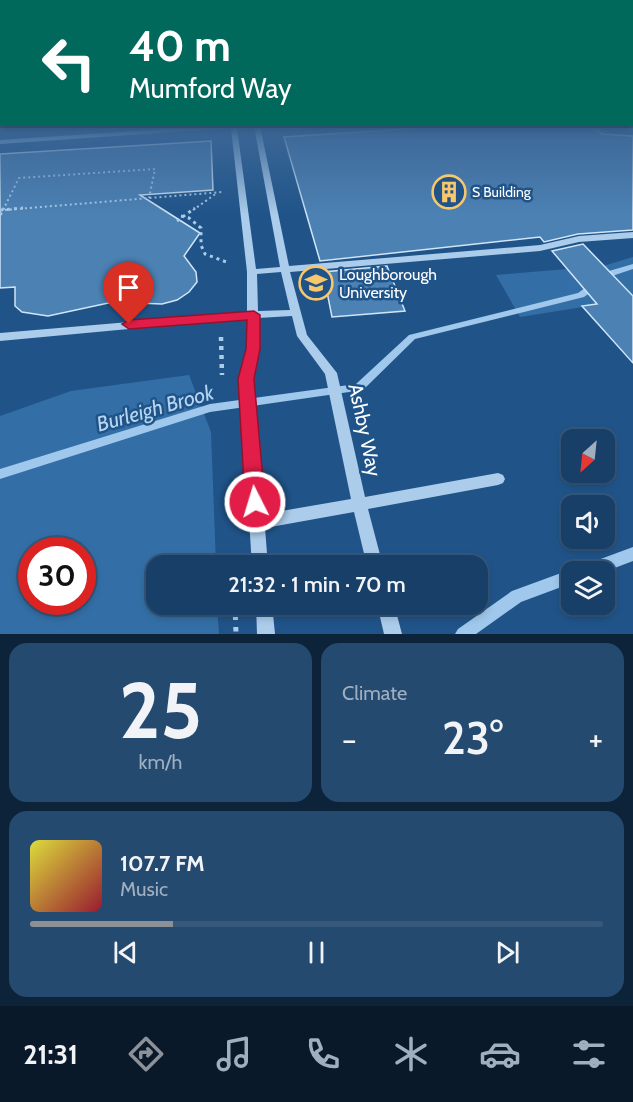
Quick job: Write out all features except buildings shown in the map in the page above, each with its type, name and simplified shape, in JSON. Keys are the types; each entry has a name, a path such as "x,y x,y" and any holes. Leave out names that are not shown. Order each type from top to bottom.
{"street":[{"path":"238,156 252,272 253,349 246,379 259,555"},
{"name":"Ashby Way","path":"263,156 285,269 302,336 332,373 339,413 372,555"},
{"path":"252,272 540,248 579,239 633,235"},
{"path":"0,337 296,313"},
{"path":"257,522 360,506 437,489 498,479"},
{"path":"265,615 266,634"}],"path":[{"path":"0,215 19,178 155,169 149,198"},
{"path":"177,221 218,192"},
{"path":"1,210 225,192"},
{"path":"181,216 189,218 201,228 201,245 205,254 252,272"},
{"path":"235,615 236,634"}],"shaded area":[{"path":"633,257 633,299 520,317 496,275 603,266"},
{"path":"189,375 211,432 216,555 146,555 146,615 218,615 219,634 0,634 0,416 71,391"}],"waterway":[{"name":"Burleigh Brook","path":"0,474 210,408 359,387 412,337 581,295 612,273 633,266"},
{"name":"Burleigh Brook","path":"614,561 633,554"},
{"name":"Burleigh Brook","path":"463,634 517,596 561,580"}],"place":[{"name":"S Building","path":"449,192"},
{"name":"Loughborough University","path":"316,283"}],"route":[{"path":"129,324 254,315 253,349 246,379 255,502"}]}
